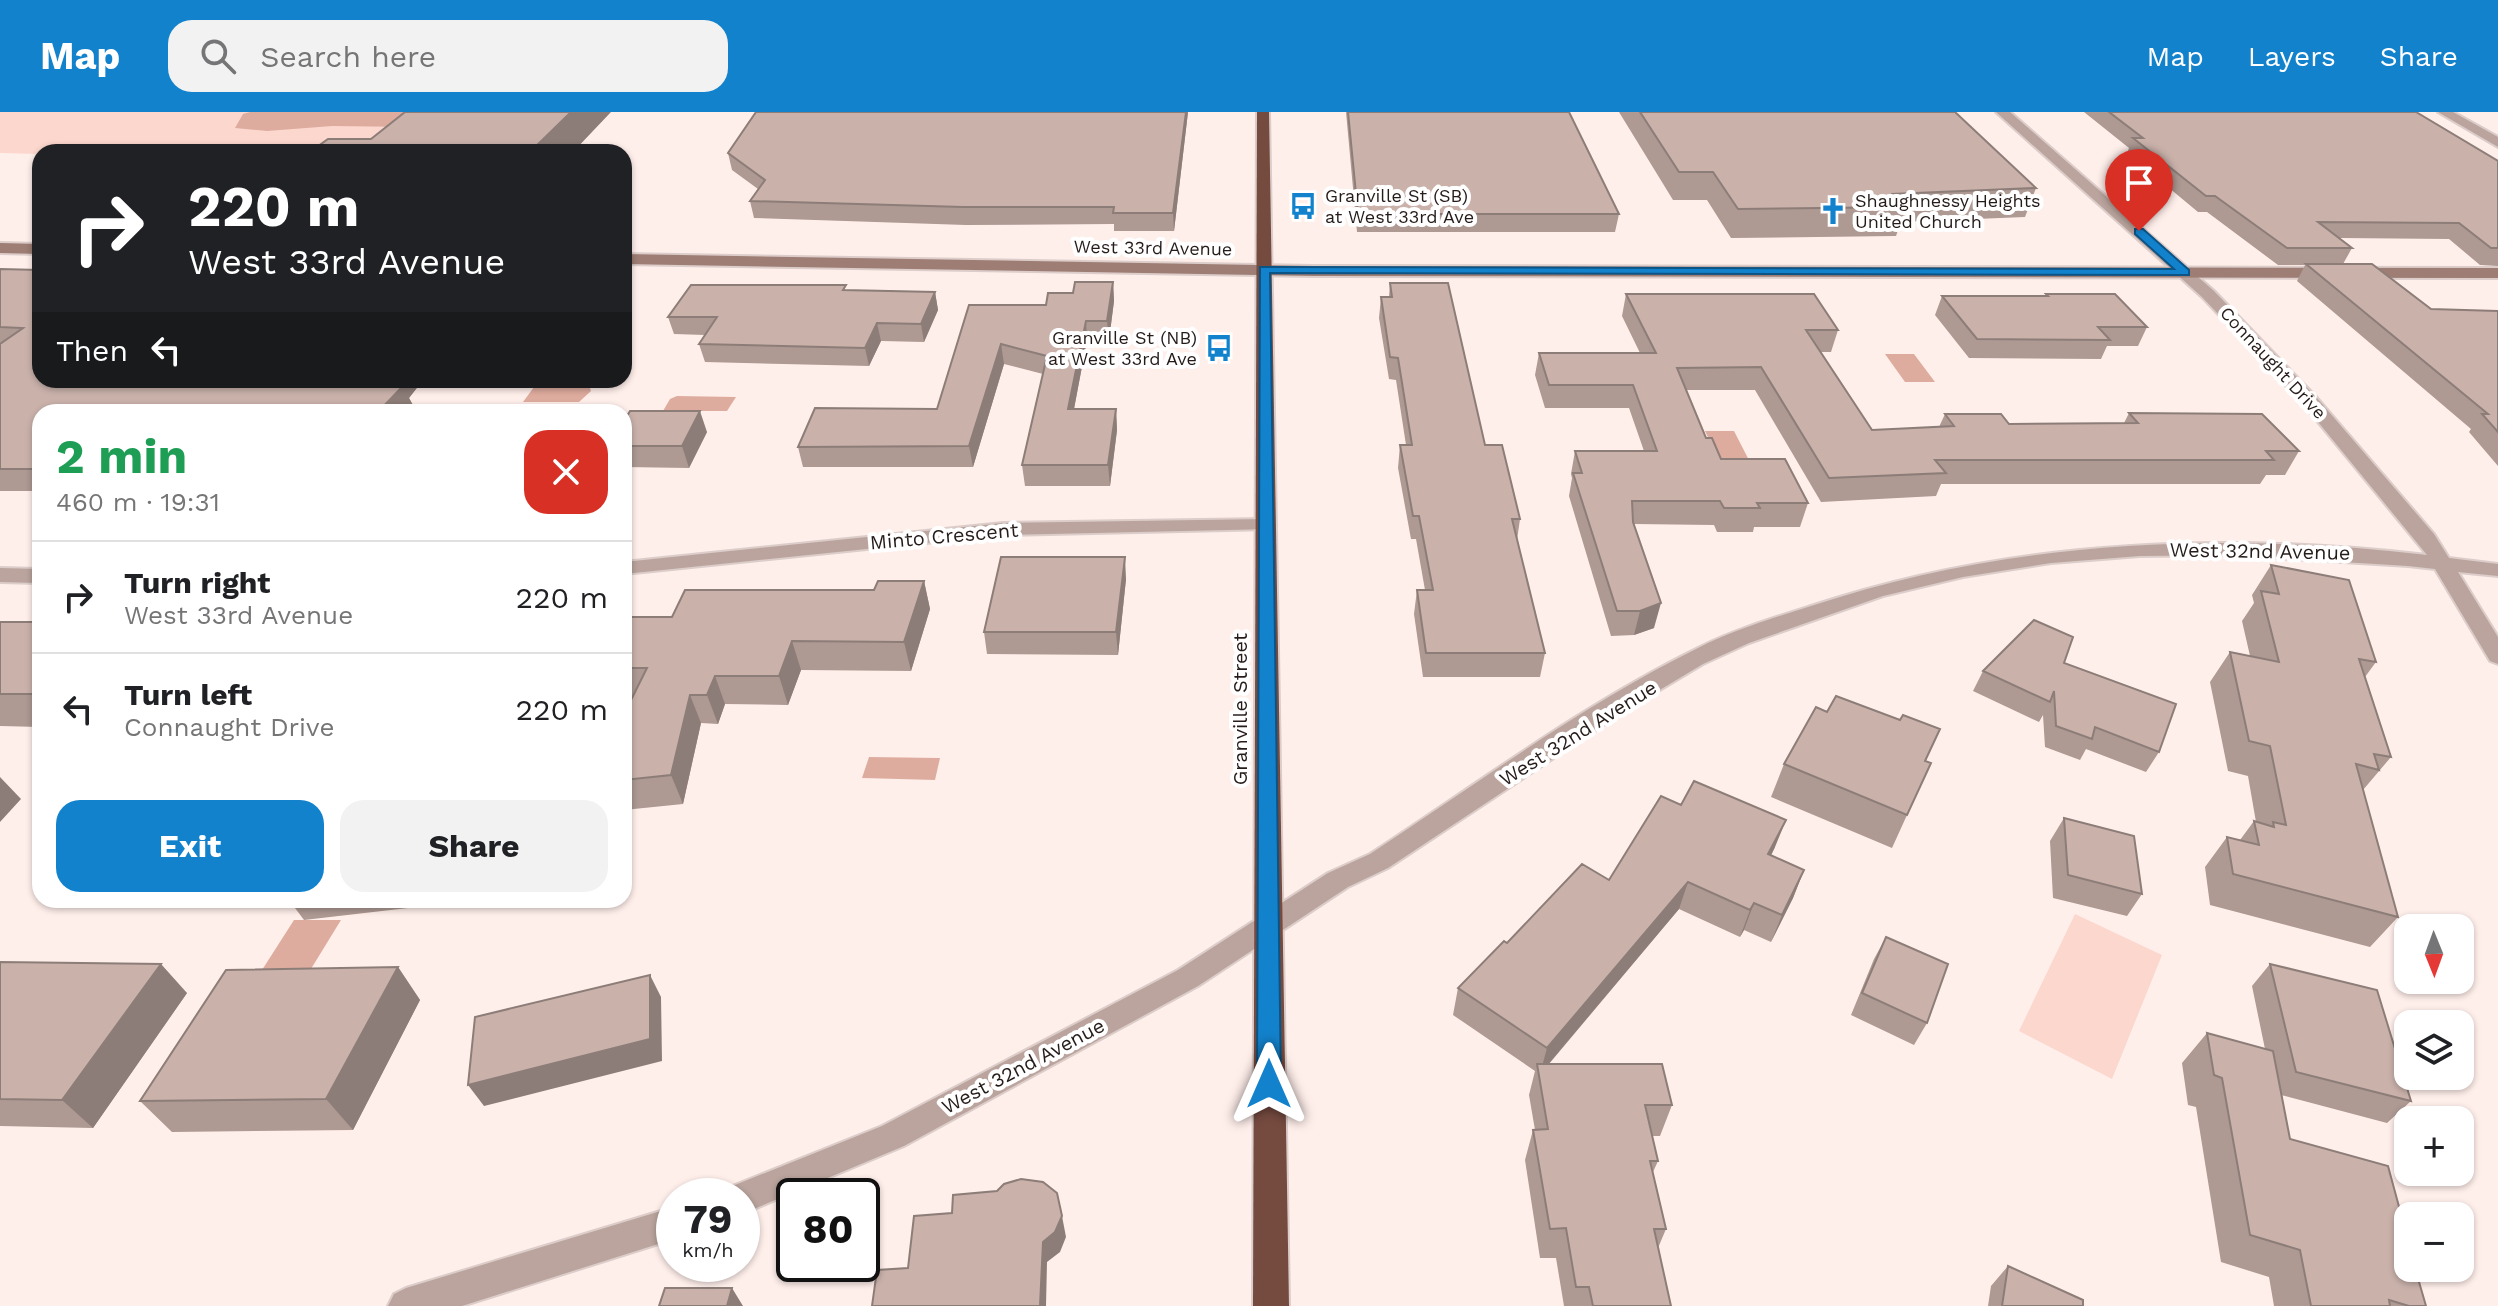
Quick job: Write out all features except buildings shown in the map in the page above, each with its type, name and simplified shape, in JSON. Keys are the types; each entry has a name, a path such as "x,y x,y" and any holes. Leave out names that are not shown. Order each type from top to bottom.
{"highway":[{"name":"Granville Street","path":"1263,112 1271,1306"}],"street":[{"name":"Connaught Drive","path":"2002,112 2185,273 2311,402 2427,538 2498,656"},
{"path":"2444,112 2498,143"},
{"path":"0,248 32,249"},
{"name":"West 33rd Avenue","path":"632,259 1264,270 2498,273"},
{"name":"Minto Crescent","path":"632,567 1003,529 1266,525"},
{"name":"West 32nd Avenue","path":"760,1191 893,1136 1188,978 1268,924 1338,880 1379,861 1696,658 1836,602 2000,562 2098,552 2218,546 2382,554 2498,570"},
{"path":"0,575 32,576"},
{"path":"406,1306 656,1229"}],"shaded area":[{"path":"0,112 454,112 424,144 32,144 32,154 0,153"},
{"path":"454,112 413,127 332,126 267,131 235,128 243,114"},
{"path":"1885,354 1914,354 1935,382 1905,382"},
{"path":"533,388 590,388 591,391 579,402 523,402"},
{"path":"677,396 736,397 727,411 663,411 670,399"},
{"path":"1705,431 1734,431 1752,466 1722,466"},
{"path":"869,757 940,758 935,780 862,778"},
{"path":"2075,914 2162,955 2112,1079 2019,1031"},
{"path":"294,920 341,920 295,995 246,995"}],"place":[{"name":"Granville St (SB) at West 33rd Ave","path":"1303,206"},
{"name":"Shaughnessy Heights United Church","path":"1833,211"},
{"name":"Granville St (NB) at West 33rd Ave","path":"1219,348"}],"route":[{"path":"1269,1084 1264,270 2185,273 2139,231"}]}
